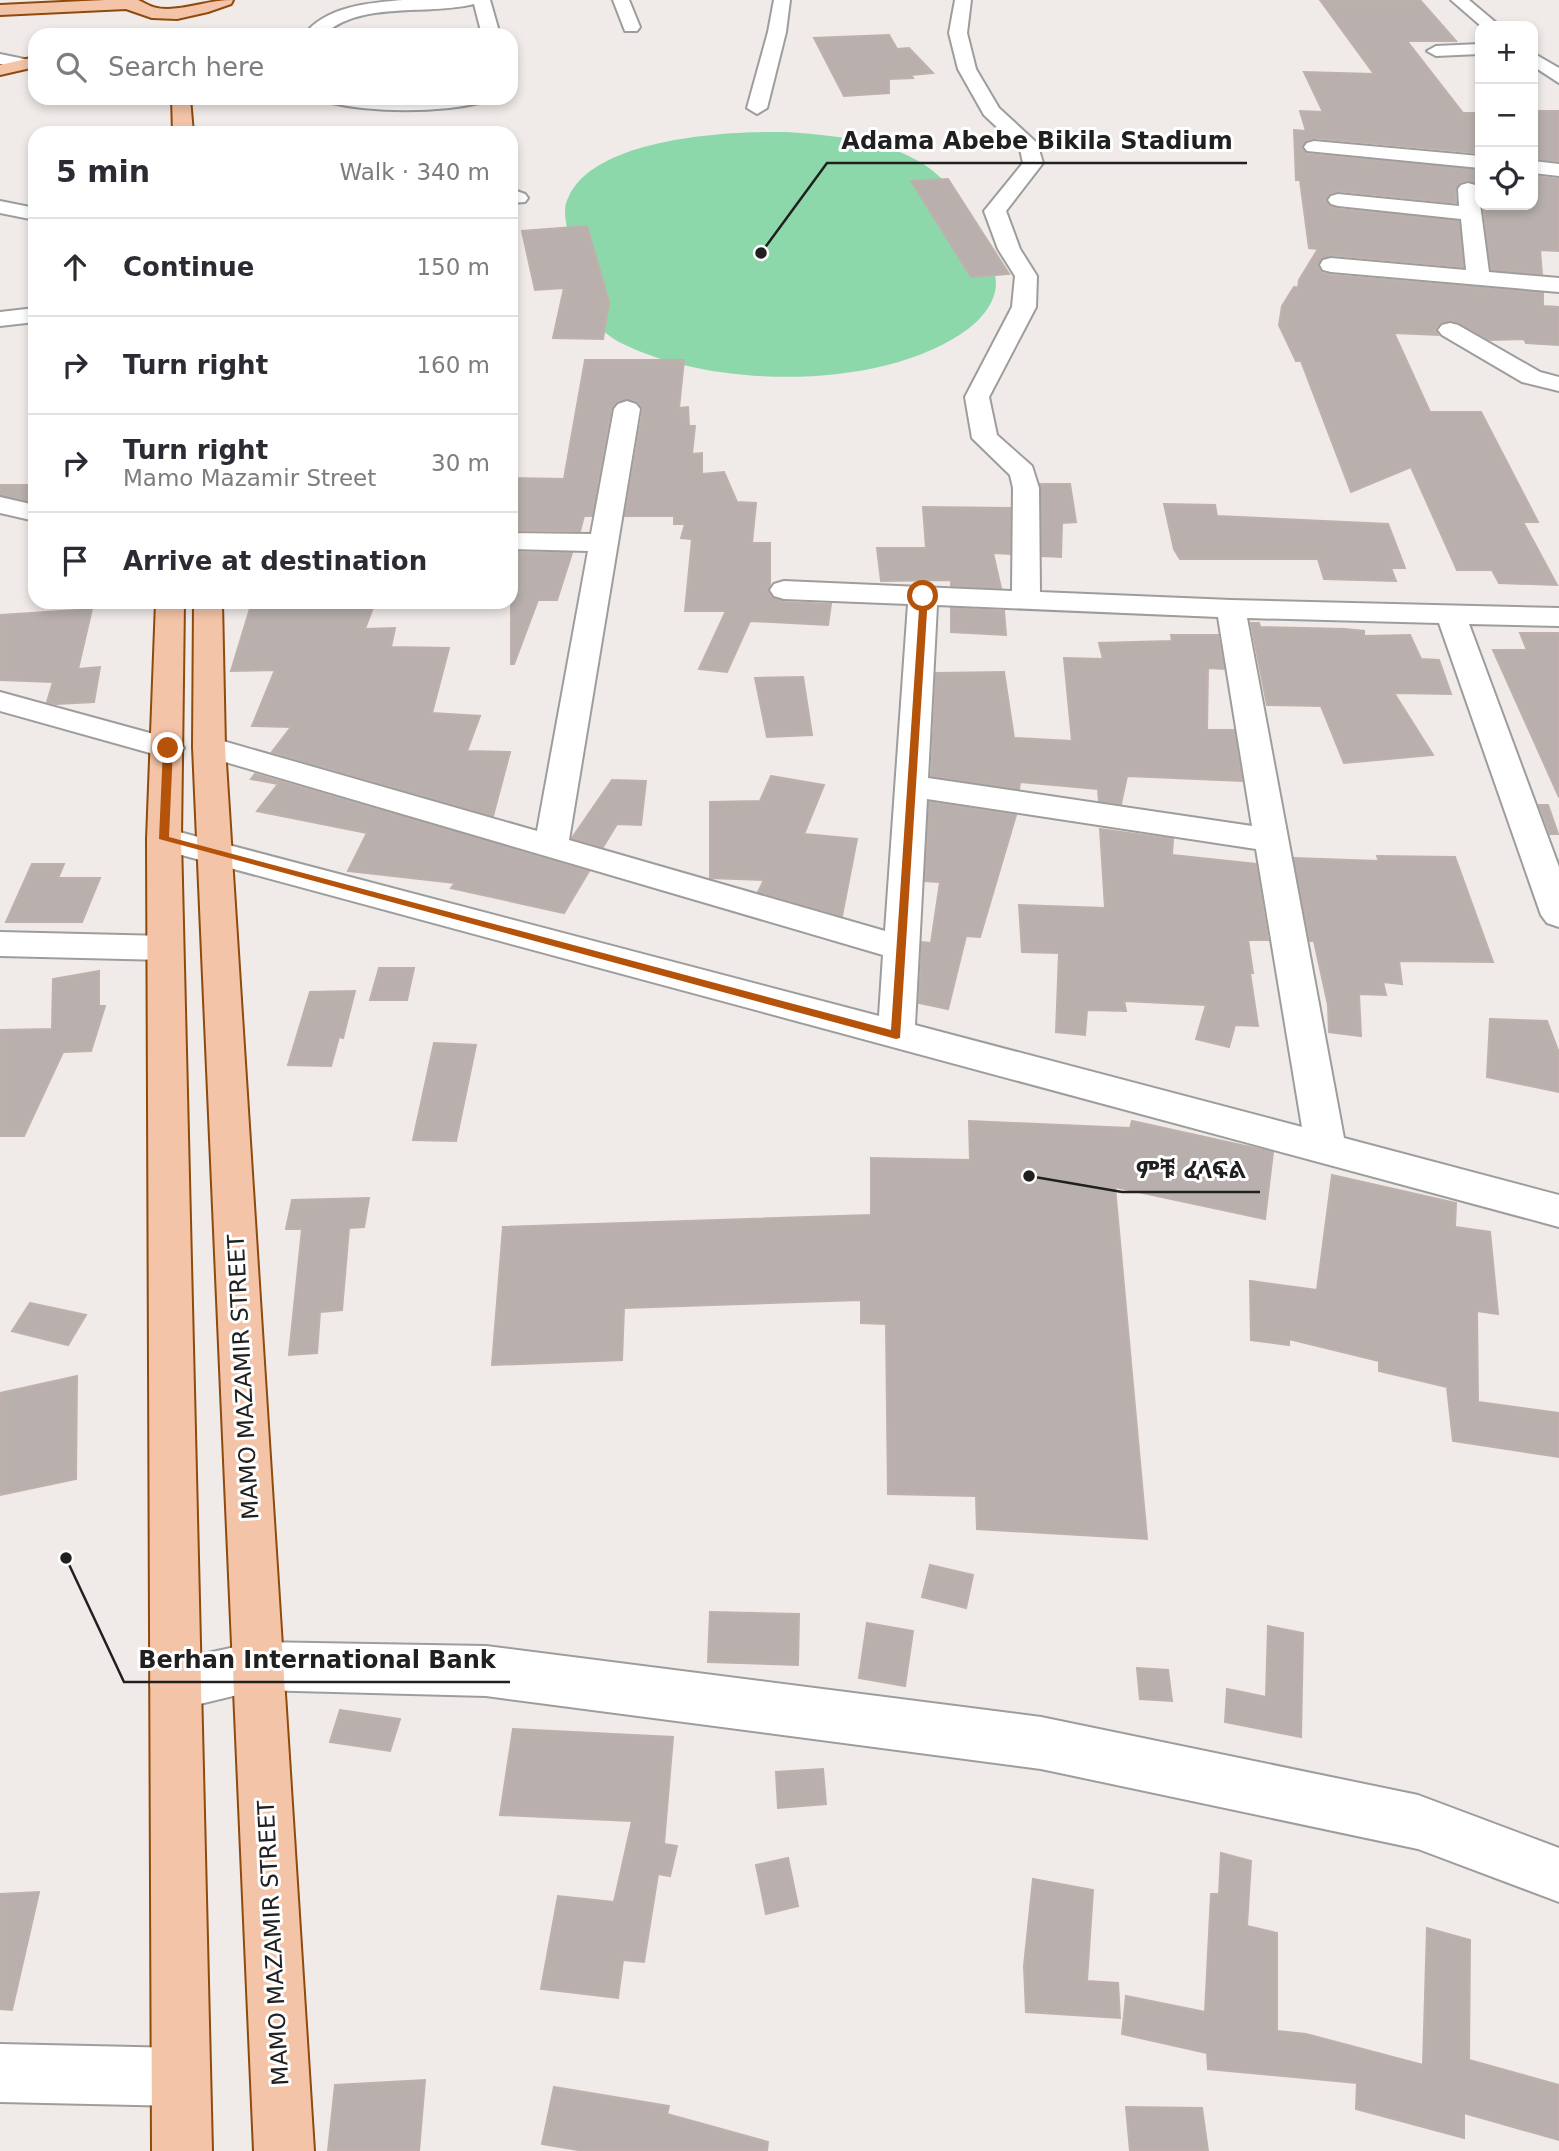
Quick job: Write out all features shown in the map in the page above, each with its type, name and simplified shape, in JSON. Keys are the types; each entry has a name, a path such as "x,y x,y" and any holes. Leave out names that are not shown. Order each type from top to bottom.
{"main road":[{"path":"0,2 30,0"},
{"path":"0,10 130,2 137,9 154,13 193,11 231,0"},
{"path":"176,28 231,0"},
{"path":"65,6 120,11 162,28"},
{"path":"172,28 193,11"},
{"path":"154,13 167,28"},
{"path":"0,70 28,63"},
{"path":"181,105 183,126"},
{"name":"MAMO MAZAMIR STREET","path":"171,609 189,747 215,854 284,2151"},
{"name":"MAMO MAZAMIR STREET","path":"182,2151 164,839 189,747 207,609"}],"street":[{"path":"320,28 330,19 379,7 468,0"},
{"path":"482,0 489,28"},
{"path":"621,0 631,27"},
{"path":"757,108 777,32 782,0"},
{"path":"963,0 958,33 967,69 991,111 1030,147 1033,163 995,211 1009,249 1026,276 1024,307 977,397 985,438 1023,472 1026,488 1026,600"},
{"path":"1459,0 1485,21"},
{"path":"1436,51 1475,49"},
{"path":"1538,51 1559,77"},
{"path":"0,59 28,63"},
{"path":"1314,147 1473,161 1471,214 1478,278"},
{"path":"1538,168 1559,170"},
{"path":"1338,200 1471,214"},
{"path":"0,207 28,213"},
{"path":"1331,265 1559,285"},
{"path":"0,319 28,316"},
{"path":"1450,330 1531,377 1559,384"},
{"path":"551,846 628,409"},
{"path":"0,505 28,511"},
{"path":"518,541 604,543"},
{"path":"784,590 1231,608 1559,617"},
{"path":"896,1035 923,596"},
{"path":"1231,608 1326,1149"},
{"path":"1450,613 1559,915"},
{"path":"0,701 189,747 551,846 901,948"},
{"path":"911,786 1272,840"},
{"path":"164,839 1559,1211"},
{"path":"0,944 165,948"},
{"path":"175,1685 258,1666 486,1671 1041,1743 1418,1822 1559,1875"},
{"path":"0,2073 180,2077"}],"green space":[{"path":"787,132 849,139 890,148 927,166 942,179 948,179 1010,274 995,275 993,299 980,319 932,350 890,364 844,373 796,377 747,375 700,369 657,358 619,342 604,331 570,287 535,290 522,232 567,228 565,208 569,196 584,176 607,161 635,150 700,136"}],"building":[{"path":"1320,0 1420,0 1456,41 1407,41 1463,113 1475,113 1475,153 1314,138 1306,140 1301,147 1307,154 1475,170 1475,184 1469,180 1460,182 1455,189 1456,203 1338,191 1330,193 1325,200 1329,206 1338,209 1459,221 1463,267 1331,255 1321,259 1318,266 1322,273 1331,275 1543,293 1543,306 1559,307 1559,345 1526,343 1524,339 1490,340 1451,320 1440,323 1435,330 1438,335 1394,333 1430,412 1481,412 1538,522 1523,522 1557,585 1499,583 1492,570 1457,570 1411,467 1351,492 1301,361 1296,361 1279,325 1282,306 1294,287 1298,288 1299,280 1318,249 1309,248 1300,180 1296,180 1294,130 1306,131 1300,111 1323,112 1304,72 1374,74"},
{"path":"889,35 897,49 909,48 933,73 911,75 913,78 889,79 889,93 844,96 814,38"},
{"path":"1538,111 1559,111 1559,161 1538,159"},
{"path":"1538,177 1559,179 1559,251 1540,250 1542,274 1491,270 1484,210 1538,210"},
{"path":"948,179 1009,274 971,277 911,181"},
{"path":"587,226 609,302 603,339 553,338 564,288 535,290 522,231"},
{"path":"585,360 684,360 679,408 688,407 689,426 695,426 692,454 702,453 702,474 724,472 737,502 756,503 752,543 770,543 768,591 772,597 784,602 831,604 828,625 750,621 727,672 699,669 726,611 685,611 692,539 681,538 685,524 674,524 674,516 625,516 643,409 638,402 628,399 617,402 611,409 592,516 584,516 580,531 518,530 518,478 564,479"},
{"path":"1040,484 1070,484 1076,522 1062,523 1061,557 1042,556"},
{"path":"0,485 28,485 28,501 0,495"},
{"path":"1164,504 1215,505 1217,516 1388,524 1405,568 1391,568 1396,581 1324,579 1318,559 1180,559 1174,549"},
{"path":"923,507 1010,508 1010,554 993,553 1001,588 951,586 951,580 881,581 877,548 926,548"},
{"path":"518,552 572,553 557,600 538,600 514,664 511,664 511,609 518,609"},
{"path":"951,608 1004,611 1006,635 951,632"},
{"path":"92,609 78,669 100,667 94,702 47,702 53,682 0,680 0,615"},
{"path":"250,609 372,609 365,629 395,628 391,647 449,648 432,713 480,716 467,751 510,752 493,816 272,752 291,727 252,726 275,670 231,671"},
{"path":"1251,623 1259,623 1260,627 1364,631 1364,636 1410,635 1421,659 1439,660 1451,694 1394,693 1433,755 1344,763 1321,706 1267,705"},
{"path":"1520,633 1559,633 1559,797 1493,650 1527,650"},
{"path":"1171,635 1218,635 1224,669 1208,668 1207,730 1234,730 1242,781 1127,776 1121,804 1099,801 1098,789 1020,782 1019,789 931,776 936,673 1004,672 1014,738 1072,741 1064,658 1103,659 1099,643 1172,641"},
{"path":"803,677 812,735 767,737 755,678"},
{"path":"255,774 589,871 564,913 451,888 455,883 348,871 367,833 257,811 278,784 251,779"},
{"path":"771,776 824,785 804,834 857,839 842,916 758,892 764,880 710,878 710,802 760,801"},
{"path":"612,780 646,781 641,825 617,824 603,847 572,838"},
{"path":"929,802 1016,815 980,937 966,936 948,1009 919,1003 922,942 931,943 940,882 925,881"},
{"path":"1539,805 1548,805 1558,834 1550,834"},
{"path":"1100,829 1173,839 1172,855 1256,864 1268,940 1248,940 1258,1026 1235,1025 1229,1047 1196,1039 1206,1005 1124,1001 1126,1011 1087,1010 1085,1035 1056,1032 1059,953 1022,952 1019,905 1105,908"},
{"path":"1377,856 1455,857 1493,962 1399,961 1402,984 1383,982 1386,995 1359,994 1361,1036 1329,1032 1328,1005 1314,941 1310,941 1294,858 1379,861"},
{"path":"32,864 64,864 58,878 100,878 82,922 6,922"},
{"path":"379,968 414,968 407,1000 370,1000"},
{"path":"99,971 99,1006 105,1006 91,1051 63,1052 24,1136 0,1136 0,1030 52,1029 53,979"},
{"path":"355,991 343,1038 339,1037 331,1066 288,1065 310,992"},
{"path":"1490,1019 1547,1021 1559,1053 1559,1092 1487,1077"},
{"path":"434,1043 476,1045 456,1141 413,1140"},
{"path":"969,1121 1130,1128 1132,1121 1273,1152 1265,1219 1115,1187 1147,1539 977,1529 976,1496 888,1494 886,1324 861,1323 861,1300 624,1308 622,1360 492,1365 503,1227 871,1215 871,1158 970,1160"},
{"path":"1332,1175 1456,1203 1455,1227 1490,1232 1498,1314 1477,1311 1478,1402 1559,1413 1559,1457 1453,1441 1447,1387 1379,1371 1379,1361 1289,1339 1289,1345 1251,1340 1250,1281 1317,1290"},
{"path":"369,1198 364,1227 349,1228 342,1310 320,1312 317,1353 289,1355 302,1229 286,1229 292,1200"},
{"path":"30,1303 86,1315 68,1345 12,1331"},
{"path":"77,1376 76,1479 0,1495 0,1393"},
{"path":"930,1565 973,1575 966,1608 922,1597"},
{"path":"710,1612 799,1614 798,1665 708,1662"},
{"path":"867,1623 913,1631 905,1686 859,1678"},
{"path":"1268,1626 1303,1633 1301,1737 1225,1722 1227,1689 1266,1697"},
{"path":"1137,1668 1168,1670 1172,1701 1140,1699"},
{"path":"340,1710 400,1719 390,1751 330,1742"},
{"path":"513,1729 673,1737 664,1844 677,1846 670,1876 658,1874 644,1962 623,1960 618,1998 541,1989 558,1896 614,1902 632,1821 500,1815"},
{"path":"823,1769 826,1804 778,1808 776,1772"},
{"path":"1221,1853 1251,1861 1247,1926 1277,1933 1277,2031 1306,2034 1423,2065 1427,1928 1470,1940 1469,2060 1559,2085 1559,2140 1464,2113 1464,2138 1356,2109 1357,2083 1208,2069 1207,2053 1122,2034 1126,1996 1205,2012 1211,1894 1219,1894"},
{"path":"788,1858 798,1906 766,1914 756,1865"},
{"path":"1033,1879 1093,1890 1087,1981 1118,1983 1120,2018 1026,2012 1024,1966"},
{"path":"39,1892 12,2010 0,2009 0,1894"},
{"path":"425,2080 419,2151 328,2151 335,2085"},
{"path":"554,2087 669,2106 667,2114 768,2142 767,2151 584,2151 542,2144"},
{"path":"1126,2107 1202,2108 1208,2151 1130,2151"}],"place":[{"name":"Adama Abebe Bikila Stadium","path":"761,253"},
{"name":"ምቹ ፈላፍል","path":"1029,1176"},
{"name":"Berhan International Bank","path":"66,1558"}],"route":[{"path":"168,748 164,839 896,1035 923,596"}]}
